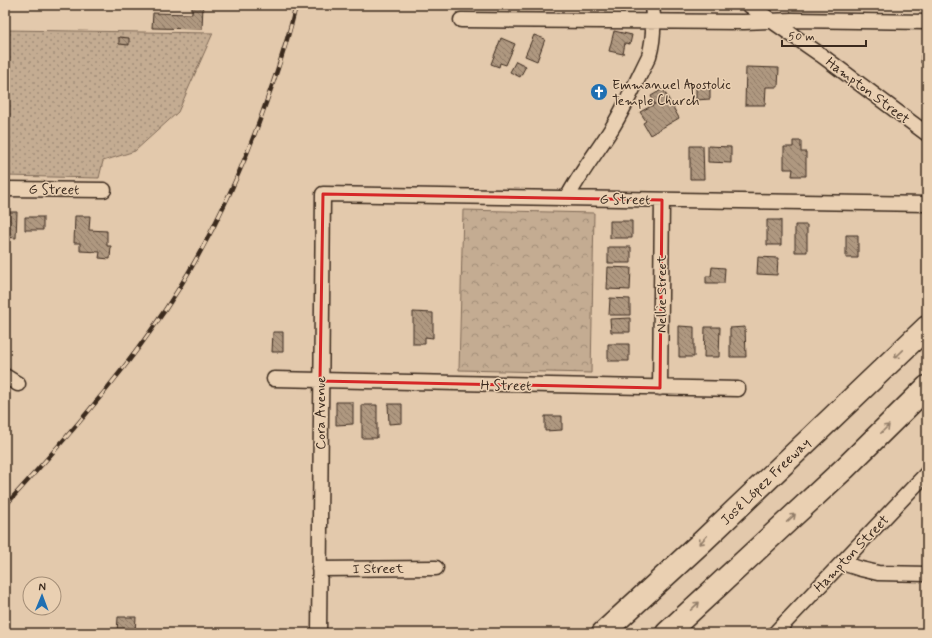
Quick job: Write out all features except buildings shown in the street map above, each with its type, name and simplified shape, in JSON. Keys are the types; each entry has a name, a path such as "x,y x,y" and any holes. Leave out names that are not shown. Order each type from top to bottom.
{"highway":[{"name":"José López Freeway","path":"603,633 703,541 927,327"},
{"path":"667,633 845,468 927,387"}],"street":[{"path":"567,198 584,168 612,129 649,56 654,21 652,5"},
{"name":"Hampton Street","path":"749,5 821,55 927,134"},
{"path":"461,20 744,22 792,20 927,22"},
{"name":"G Street","path":"5,189 104,190"},
{"name":"G Street","path":"323,194 927,204"},
{"name":"Cora Avenue","path":"319,633 320,381 323,194"},
{"name":"Nellie Street","path":"660,388 662,200"},
{"path":"5,376 18,384"},
{"name":"H Street","path":"274,380 738,389"},
{"name":"Hampton Street","path":"775,633 927,473"},
{"path":"842,563 878,573 927,574"},
{"name":"I Street","path":"319,569 436,568"}],"highlighted area":[{"path":"323,194 662,200 660,388 320,381"}],"green space":[{"path":"5,30 213,33 178,112 135,151 103,161 99,178 5,176"},
{"path":"463,210 594,213 591,373 459,370"}],"railway":[{"path":"5,506 81,420 118,375 152,329 187,276 203,248 244,160 279,65 296,5"}],"place":[{"name":"Emmanuel Apostolic Temple Church","path":"599,92"}]}
